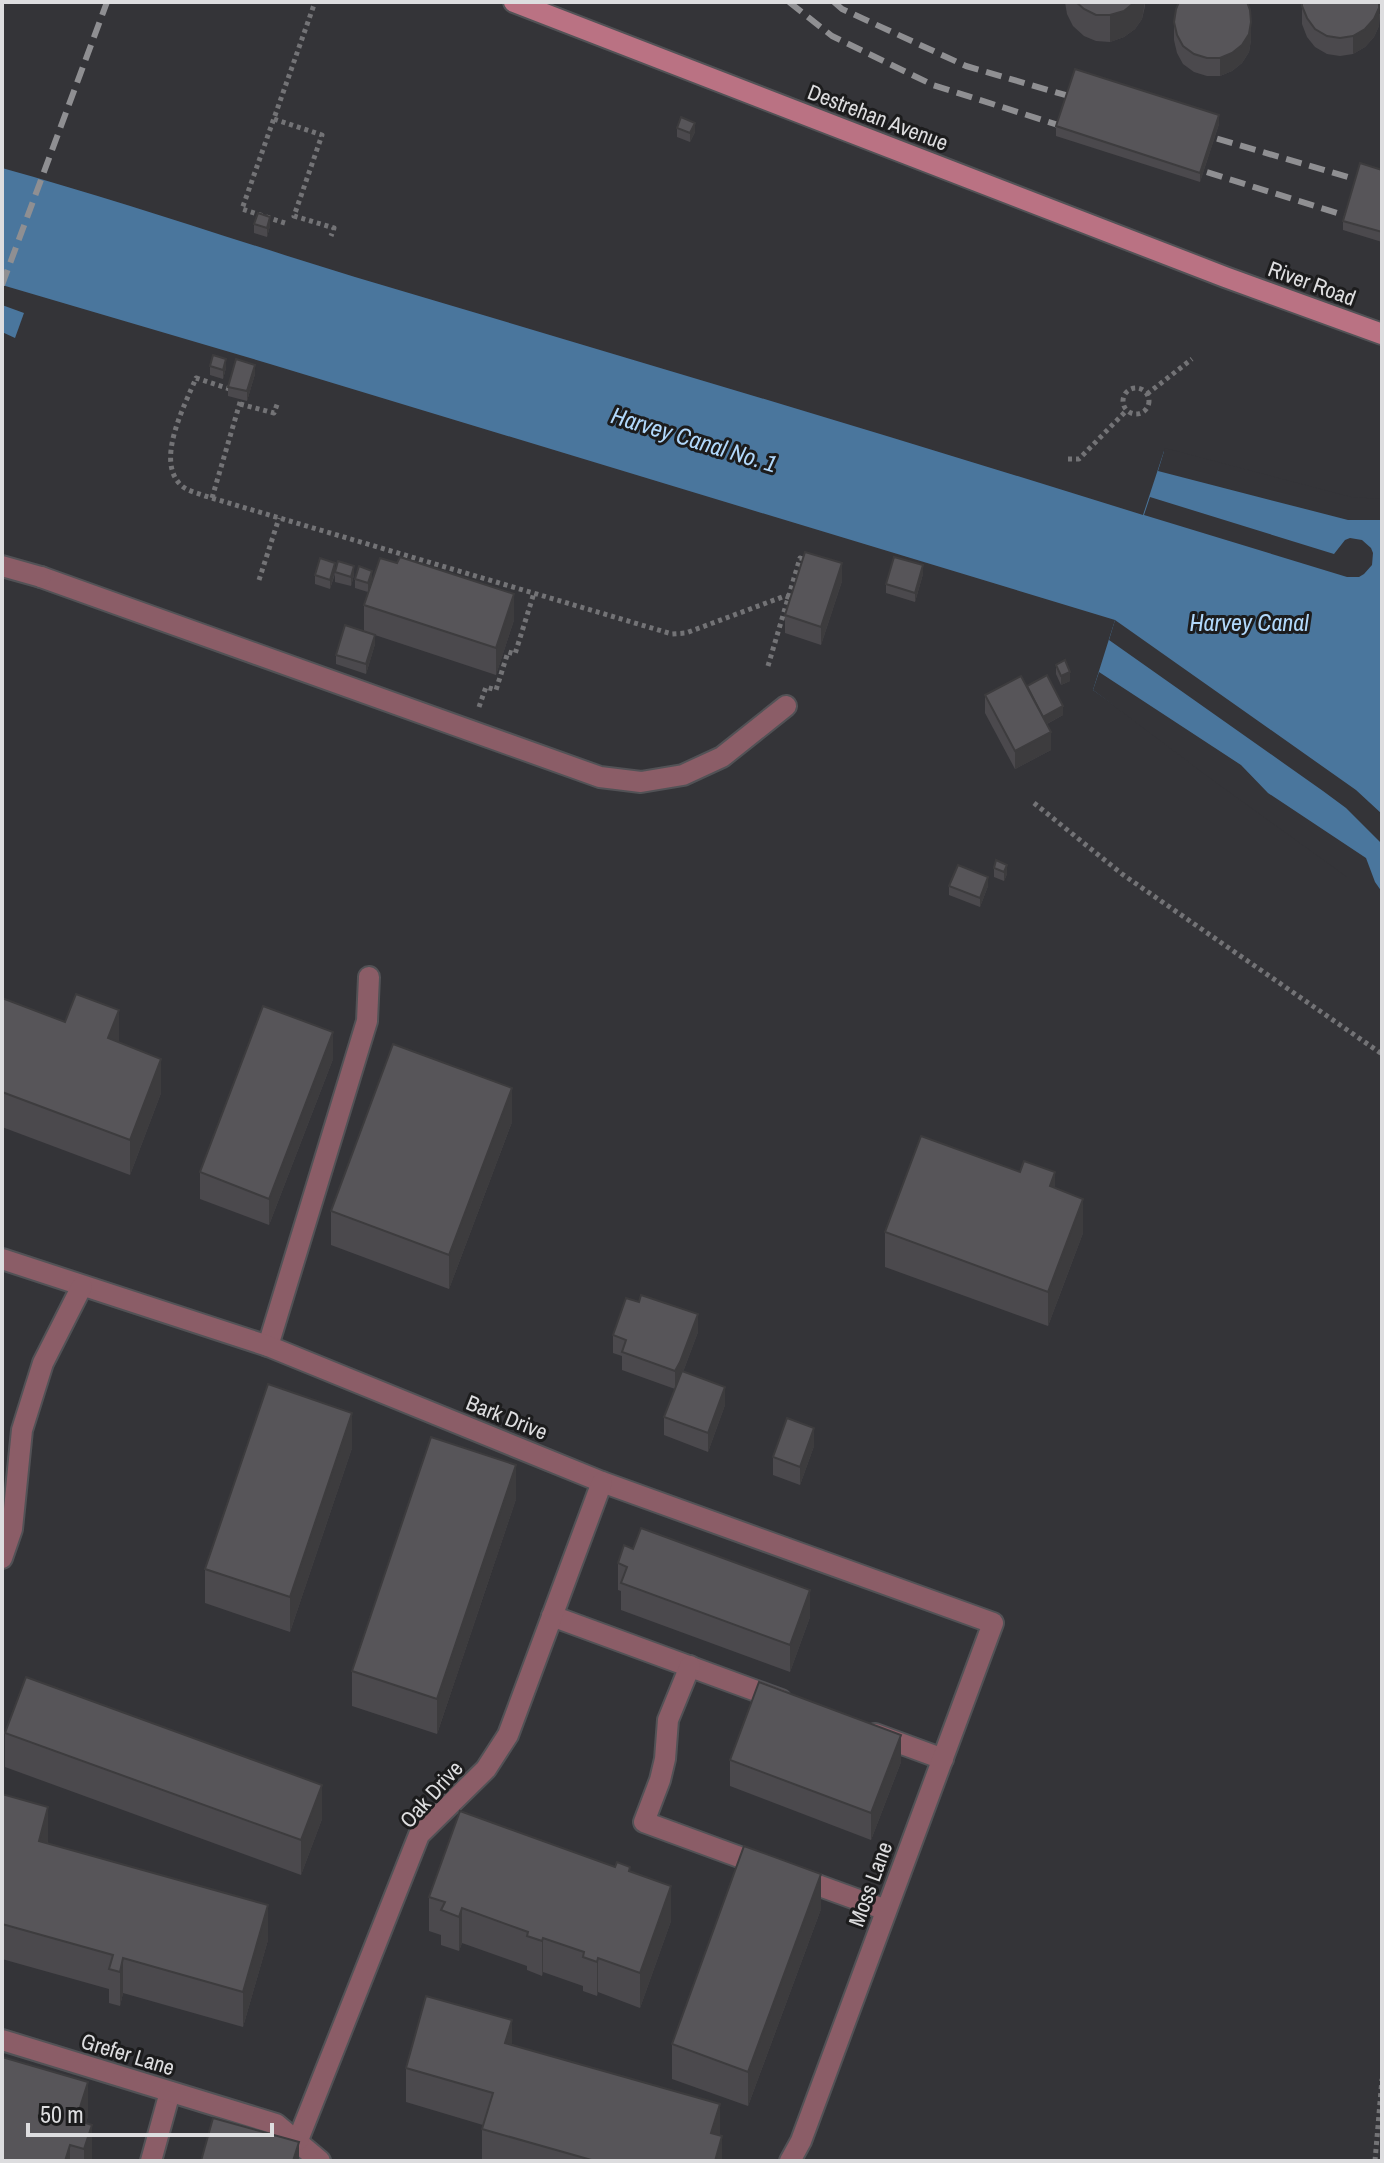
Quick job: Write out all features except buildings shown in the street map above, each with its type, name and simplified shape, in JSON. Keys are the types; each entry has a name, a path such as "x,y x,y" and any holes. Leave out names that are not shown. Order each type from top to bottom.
{"main road":[{"name":"Destrehan Avenue","path":"514,2 1225,277"},
{"name":"River Road","path":"1225,277 1382,334"}],"street":[{"path":"2,566 41,577 600,777 641,782 683,775 722,757 786,706"},
{"path":"268,1346 367,1021 369,977"},
{"name":"Bark Drive","path":"2,1259 268,1346 602,1482 993,1623"},
{"path":"2,1558 12,1529 22,1430 43,1363 82,1286"},
{"name":"Oak Drive","path":"298,2140 419,1835 486,1769 508,1735 602,1482"},
{"path":"552,1616 794,1704"},
{"name":"Moss Lane","path":"790,2161 801,2141 993,1623"},
{"path":"690,1666 668,1720 663,1769 644,1822 886,1910"},
{"path":"853,1726 943,1759"},
{"name":"Grefer Lane","path":"2,2040 276,2124 320,2161"},
{"path":"151,2161 170,2092"}],"path":[{"path":"285,223 242,209 315,2"},
{"path":"274,119 322,135 294,216 334,228 331,236"},
{"path":"1147,394 1192,359"},
{"path":"230,389 196,378 178,423 169,458 170,468 181,486 212,498 672,634 686,633 785,596 792,598"},
{"path":"1141,388 1147,394 1149,402 1143,413 1134,414 1127,410 1123,402 1128,390 1141,388"},
{"path":"212,498 240,402 274,413 278,402"},
{"path":"1068,459 1079,459 1127,410"},
{"path":"259,580 279,518"},
{"path":"768,666 792,598 800,558 803,559"},
{"path":"472,731 486,687 496,690 508,652 515,654 534,593"},
{"path":"1034,803 1122,874 1382,1054"},
{"path":"1375,2161 1382,2079"}],"water":[{"name":"Harvey Canal","path":"2,168 1143,515 1164,451 1350,501 1382,503 1382,908 1350,874 1093,690 1115,620 2,285"},
{"path":"2,305 24,313 15,338 2,332"}],"pier":[{"path":"1165,448 1351,497 1382,499 1382,520 1348,520 1158,471"},
{"path":"1150,497 1334,554 1345,540 1362,540 1373,553 1372,565 1359,577 1347,577 1144,515"},
{"path":"1115,620 1356,790 1382,814 1382,844 1346,808 1109,640"},
{"path":"1099,672 1241,765 1268,793 1366,858 1382,892 1382,912 1347,877 1093,690"}],"railway":[{"path":"2,285 107,2"},
{"path":"789,2 832,36 933,85 1077,131"},
{"path":"834,2 842,9 966,66 1086,101"},
{"path":"1194,132 1382,187"},
{"path":"1184,165 1382,227"}],"water label":[{"name":"Harvey Canal No. 1","path":"694,440"}]}
